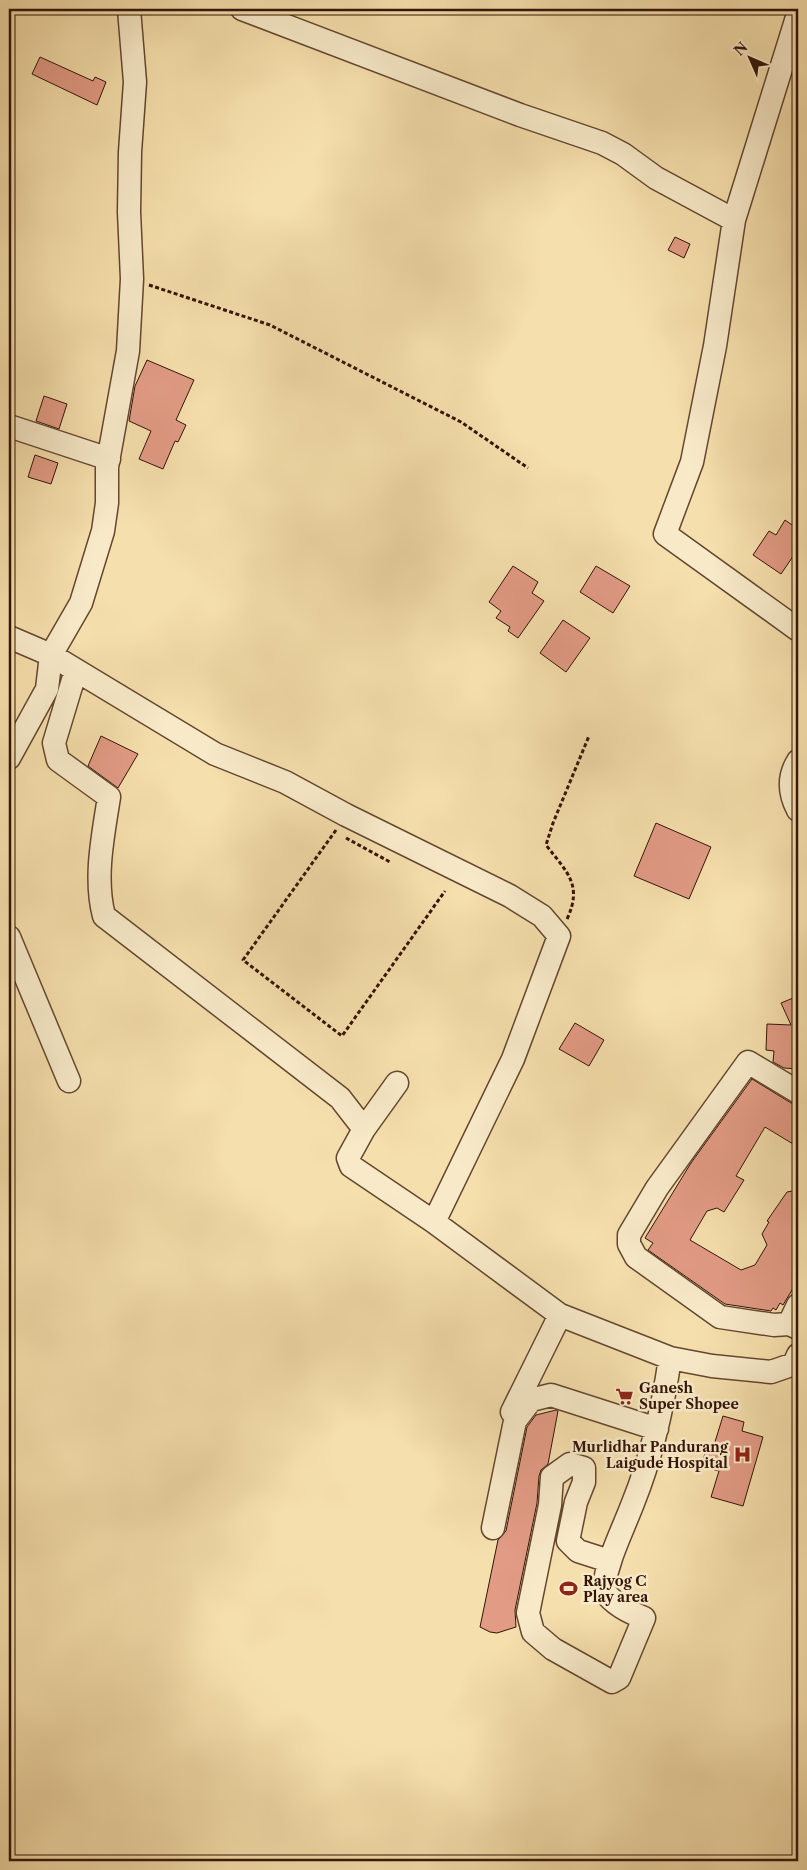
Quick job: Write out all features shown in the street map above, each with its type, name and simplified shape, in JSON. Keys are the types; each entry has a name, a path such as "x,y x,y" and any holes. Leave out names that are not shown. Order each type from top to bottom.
{"street":[{"path":"9,758 46,690 51,655 81,603 103,531 107,503 109,459 128,352 132,279 129,212 130,152 135,82 129,9"},
{"path":"242,9 520,115 602,143 623,154 656,178 734,220"},
{"path":"798,14 734,220 715,346 692,462 665,534 798,635"},
{"path":"9,426 109,459"},
{"path":"9,637 51,655 215,754 285,782 340,824 421,852 510,896 542,916 559,936 513,1059 434,1222"},
{"path":"76,670 54,743 58,760 109,797 100,850 101,903 104,916 340,1098 364,1129"},
{"path":"798,761 794,767 790,789 798,810"},
{"path":"9,936 69,1081"},
{"path":"795,1319 774,1325 720,1317 636,1258 629,1244 629,1235 657,1188 748,1062 798,1092"},
{"path":"397,1083 364,1129 348,1158 351,1166 434,1222 560,1315 670,1358 712,1366 771,1372 797,1362"},
{"path":"503,1430 560,1315"},
{"path":"609,1561 578,1551 568,1541 576,1502 584,1482 584,1468 570,1464 552,1477 550,1505 528,1613 533,1632 546,1643 612,1682 619,1678 644,1618 619,1606 602,1589 614,1544 634,1501 657,1429 664,1402 670,1358"},
{"path":"493,1528 515,1421 531,1400 550,1395 657,1429"}],"path":[{"path":"132,279 270,324 461,422 528,468"},
{"path":"559,936 575,904 572,880 546,845 553,823 589,736"},
{"path":"390,862 340,824 243,960 342,1036 445,891"}],"building":[{"path":"40,57 93,81 95,77 106,82 97,105 32,74"},
{"path":"675,237 690,244 684,258 668,250"},
{"path":"147,360 194,380 176,420 186,425 178,442 175,441 163,469 139,459 151,431 129,421 135,386"},
{"path":"44,396 67,404 59,429 36,421"},
{"path":"35,455 58,463 51,484 28,477"},
{"path":"785,520 798,529 798,549 781,574 753,555 769,531 776,535"},
{"path":"513,566 538,582 532,593 544,601 518,638 508,631 510,627 496,618 501,611 489,602"},
{"path":"596,566 630,586 613,613 580,592"},
{"path":"563,620 590,638 566,672 540,653"},
{"path":"101,736 138,754 118,788 88,766"},
{"path":"656,823 711,847 689,899 634,876"},
{"path":"798,996 798,1069 784,1068 773,1062 774,1051 766,1050 767,1024 791,1025 781,1003"},
{"path":"575,1023 604,1040 589,1066 559,1049"},
{"path":"752,1079 791,1103 798,1105 798,1147 765,1127 736,1176 744,1180 724,1212 717,1208 707,1211 690,1240 741,1270 755,1265 767,1245 762,1234 769,1222 767,1221 787,1192 798,1190 798,1280 783,1305 780,1303 776,1310 773,1308 771,1311 725,1304 648,1250 653,1243 645,1238 691,1163"},
{"path":"558,1411 548,1464 541,1470 539,1476 537,1503 515,1610 516,1627 497,1633 490,1632 480,1627 498,1540 506,1531 527,1427 536,1415"},
{"path":"723,1416 744,1422 742,1431 763,1437 743,1506 711,1497 719,1471 701,1466 708,1444 714,1445"}],"place":[{"name":"Ganesh Super Shopee","path":"625,1396"},
{"name":"Murlidhar Pandurang Laigude Hospital","path":"742,1455"},
{"name":"Rajyog C Play area","path":"569,1589"}]}
